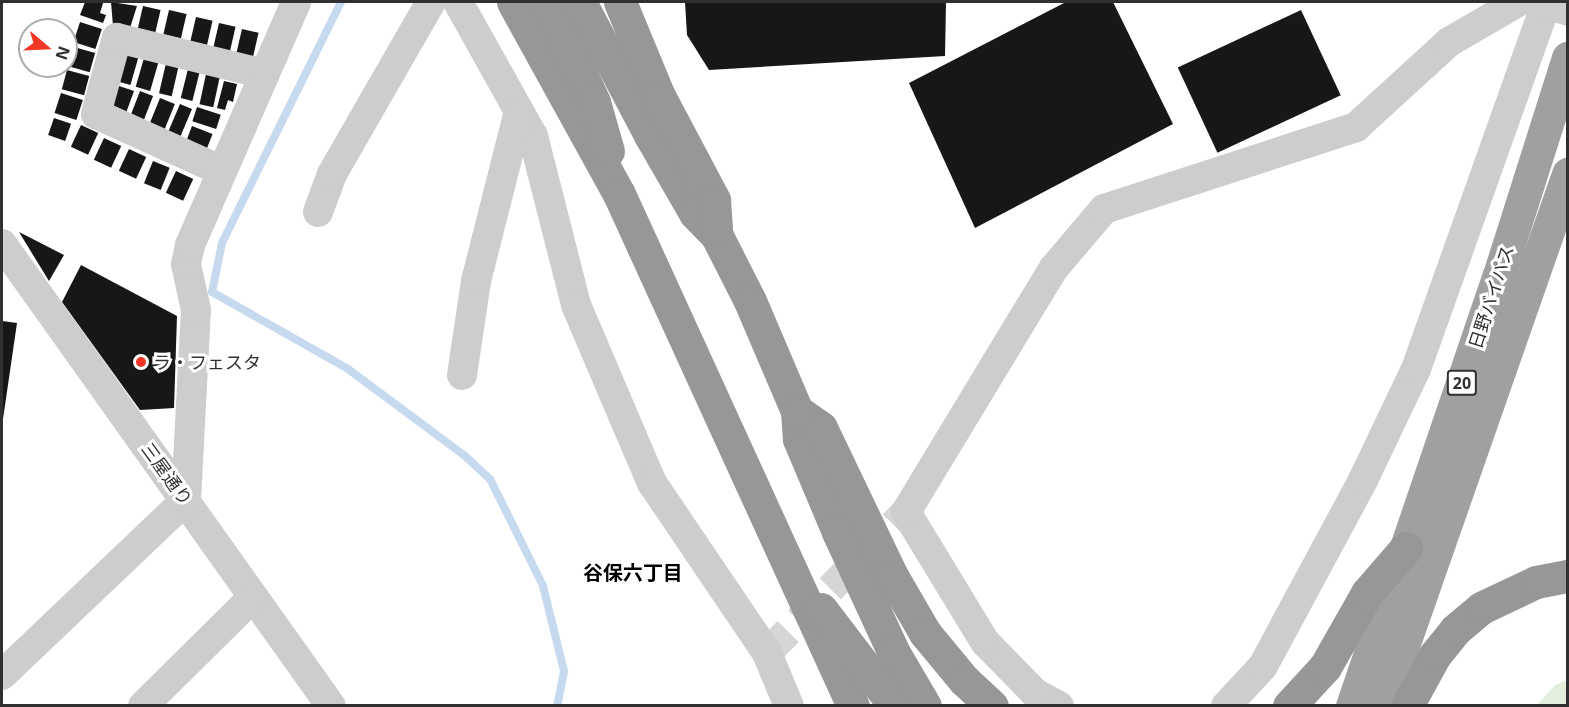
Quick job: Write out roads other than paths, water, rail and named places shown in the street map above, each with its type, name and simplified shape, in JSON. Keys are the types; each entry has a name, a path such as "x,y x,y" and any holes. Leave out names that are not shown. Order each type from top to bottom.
{"highway":[{"path":"513,2 619,194 853,705"},
{"path":"548,2 594,102 619,194"},
{"path":"580,2 690,204 717,236 750,301 797,411 799,440 838,532 894,654 925,705"},
{"path":"620,2 659,96 714,200 717,236"},
{"name":"日野バイパス","path":"1352,705 1499,275 1568,58"},
{"name":"日野バイパス","path":"1382,705 1568,174"},
{"path":"797,411 821,428 892,576 925,633 964,680 992,705"},
{"path":"1289,705 1325,667 1367,593 1406,548"},
{"path":"792,575 853,647 895,705"},
{"path":"1407,705 1435,655 1455,630 1481,608 1536,582 1568,576"}],"street":[{"path":"2,675 186,500 196,310 186,264 220,170 296,2"},
{"path":"318,212 332,174 431,2"},
{"path":"458,2 533,136 576,305 652,483 767,653 789,705"},
{"path":"1059,705 1035,693 985,642 906,512 1054,268 1104,209 1356,127 1449,42 1544,4"},
{"path":"1226,705 1263,666 1363,480 1416,369 1544,4"},
{"path":"220,170 96,114 117,38 265,74"},
{"path":"462,375 476,280 519,111"},
{"name":"三屋通り","path":"2,244 331,705"},
{"path":"143,705 253,597"}],"waterway":[{"path":"341,2 222,243 212,292 348,369 464,455 490,479 543,586 564,671 557,706"}],"tunnel":[{"path":"767,653 906,512"}],"place":[{"name":"ラ・フェスタ","path":"141,362"}],"district":[{"name":"谷保六丁目","path":"633,572"}]}
